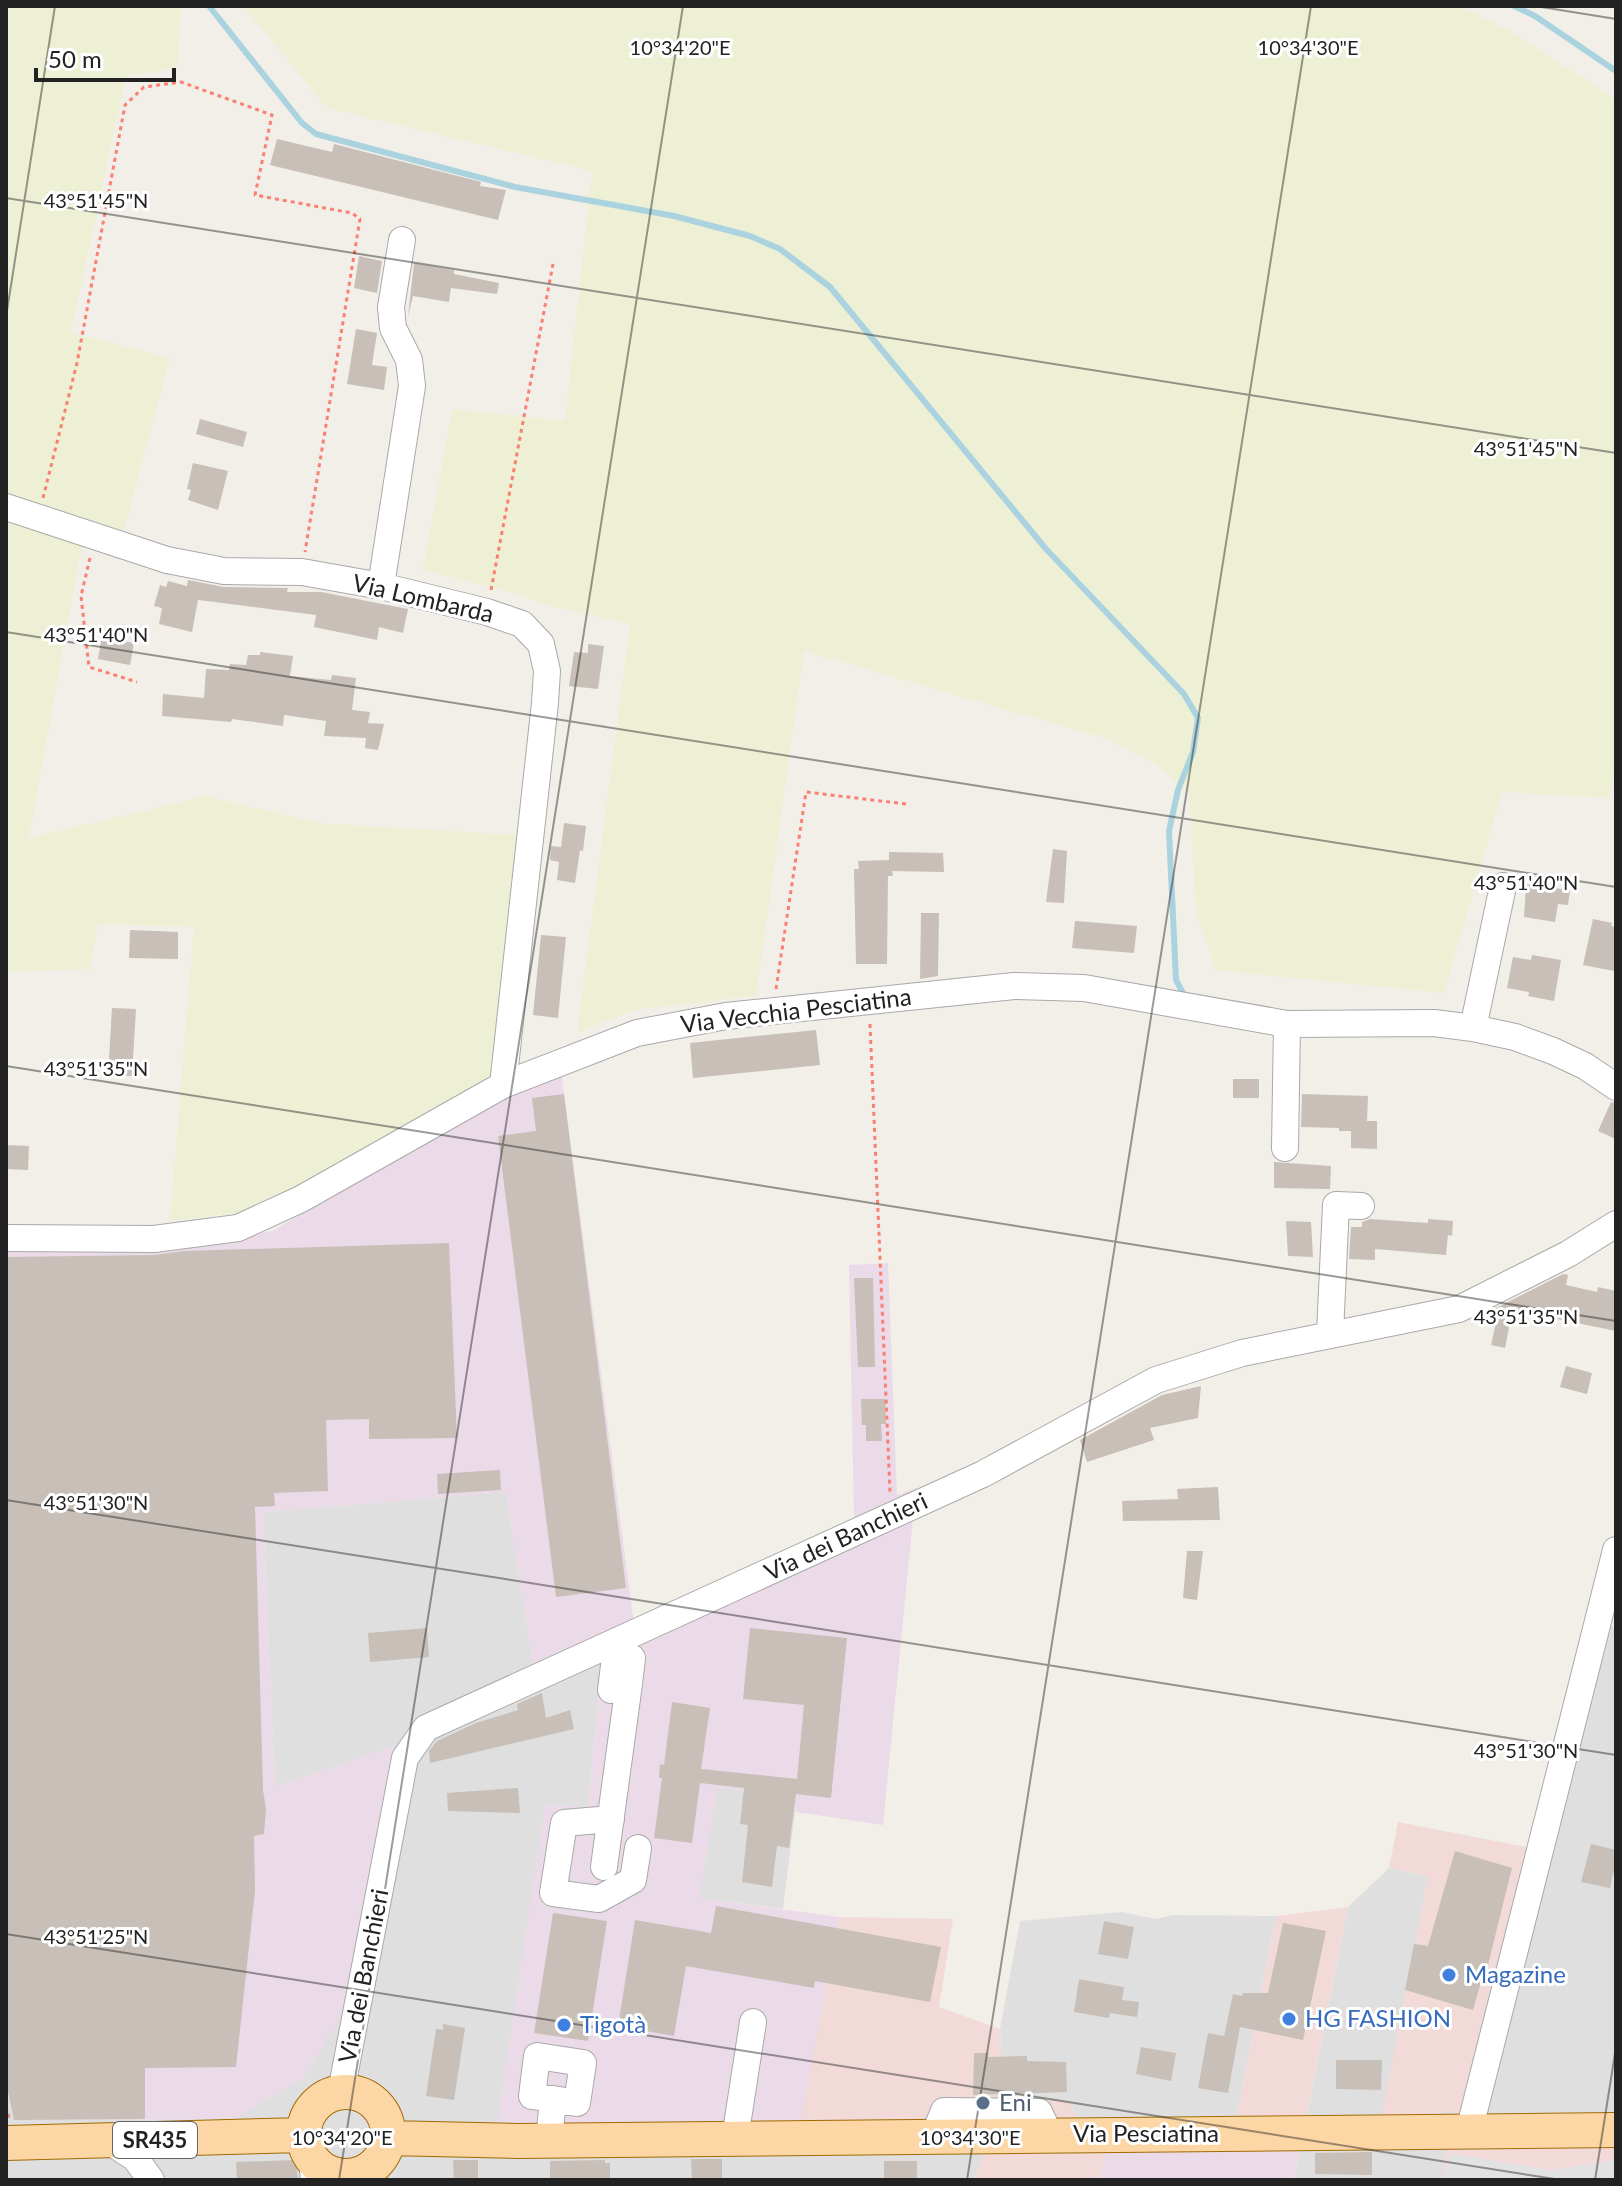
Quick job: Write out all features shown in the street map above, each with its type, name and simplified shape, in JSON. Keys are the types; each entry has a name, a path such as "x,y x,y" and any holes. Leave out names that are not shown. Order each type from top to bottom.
{"main road":[{"path":"310,2158 310,2111 318,2102 341,2092 366,2096 376,2104 383,2114 388,2138"},
{"name":"Via Pesciatina","path":"388,2138 552,2112 735,2138 1616,2130"},
{"name":"SR435","path":"6,2142 109,2141 310,2158 323,2169 347,2178 376,2164 388,2138"}],"street":[{"path":"381,586 412,386 409,360 393,328 391,307 402,240"},
{"name":"Via Lombarda","path":"6,507 167,560 224,571 302,572 381,586 487,612 522,624 541,644 547,671 503,1085"},
{"path":"1475,1022 1503,886"},
{"name":"Via Vecchia Pesciatina","path":"6,1238 154,1239 238,1228 301,1199 503,1085 637,1033 726,1016 1014,986 1084,988 1287,1024 1475,1022 1553,1051 1585,1066 1616,1087"},
{"path":"1285,1148 1287,1024"},
{"path":"1330,1333 1336,1205 1361,1206"},
{"name":"Via dei Banchieri","path":"341,2092 405,1758 426,1728 625,1650 892,1516 983,1474 1156,1380 1242,1353 1459,1309 1568,1254 1616,1224"},
{"path":"1469,2131 1616,1550"},
{"path":"604,1867 629,1684 611,1690 625,1650"},
{"path":"611,1819 564,1823 553,1893 599,1899 633,1880 638,1848"},
{"path":"735,2138 753,2022"},
{"path":"109,2141 135,2158 151,2180"}],"path":[{"path":"38,517 77,363 125,105 144,87 181,82 272,115 255,195 352,213 360,219 302,572"},
{"path":"487,612 553,264"},
{"path":"95,536 81,596 89,667 137,682"},
{"path":"773,1011 806,792 906,804"},
{"path":"869,1001 892,1516"}],"shaded area":[{"path":"561,1070 634,1624 854,1519 849,1265 888,1263 897,1495 916,1488 883,1825 796,1812 796,1797 718,1787 699,1898 839,1917 795,2150 493,2150 545,1805 588,1807 604,1638 533,1665 506,1492 263,1512 275,1787 393,1746 351,2001 304,2077 235,2119 14,2120 6,2085 6,1247 140,1247 273,1231 451,1122"},
{"path":"506,1492 533,1664 604,1637 588,1808 545,1806 985,2150 974,2180 6,2180 6,2085 14,2120 234,2119 304,2077 393,1747 275,1787 263,1512"},
{"path":"1610,1626 1616,1628 1616,2118 1484,2116"},
{"path":"717,1787 797,1797 783,1909 699,1898"},
{"path":"1398,1822 1552,1852 1484,2116 1616,2118 1616,2180 1441,2180 1455,2111 1381,2119 1428,1876 1389,1868"},
{"path":"1389,1868 1428,1876 1382,2119 1455,2111 1441,2180 1294,2180 1348,1907"},
{"path":"1348,1907 1301,2143 1106,2149 1100,2180 974,2180 985,2150 795,2150 839,1917 953,1919 939,2007 1000,2029 1003,2097 1067,2101 1082,2121 1236,2120 1276,1916"},
{"path":"1122,1912 1156,1919 1172,1915 1276,1916 1236,2120 1082,2121 1003,2097 1000,2029 1020,1921"},
{"path":"1301,2143 1294,2180 1100,2180 1106,2149"},
{"path":"1449,2153 1551,2170 1616,2160 1616,2180 1444,2180"}],"green space":[{"path":"6,6 176,6 181,9 177,68 126,75 71,333 170,358 123,534 90,523 80,555 29,838 206,796 319,823 518,835 493,1075 256,1211 170,1221 194,927 98,924 90,969 6,972"},
{"path":"243,6 1459,6 1509,30 1616,99 1616,758 1610,798 1502,792 1444,993 1216,970 1196,911 1189,793 1153,762 1107,739 804,651 756,996 635,1010 577,1033 630,624 549,606 522,595 423,570 452,409 565,421 592,171 327,108"}],"building":[{"path":"277,139 332,152 334,144 481,182 480,186 506,190 498,220 270,165"},
{"path":"359,256 382,261 377,293 354,288"},
{"path":"414,263 499,283 497,294 451,288 449,302 413,296 408,316"},
{"path":"356,329 377,333 372,365 387,367 384,390 347,384"},
{"path":"200,419 247,432 243,447 196,434"},
{"path":"193,463 228,471 218,510 188,500 191,490 187,489"},
{"path":"188,580 224,587 321,592 408,609 403,633 379,627 377,640 314,627 316,615 198,600 192,632 159,624 162,608 154,606 160,585 166,587 168,581 187,586"},
{"path":"102,636 134,643 130,665 98,659"},
{"path":"588,644 604,646 598,689 569,686 574,652 588,653"},
{"path":"260,652 293,656 290,676 331,680 332,675 356,678 352,710 370,712 368,723 384,724 378,750 365,748 366,738 324,736 326,721 284,715 283,726 232,719 231,722 162,716 163,694 204,698 206,669 229,670 230,664 246,665 248,655 260,655"},
{"path":"564,823 586,826 575,883 557,880 559,862 550,860 551,846 561,847"},
{"path":"1053,849 1067,851 1064,903 1046,902"},
{"path":"889,852 943,853 944,872 892,871 893,876 888,876 887,964 856,964 854,869 859,869 858,861 889,860"},
{"path":"1526,884 1570,890 1568,905 1558,904 1555,922 1524,917"},
{"path":"921,913 939,913 938,976 920,979"},
{"path":"1593,919 1612,923 1611,926 1616,927 1614,971 1583,965"},
{"path":"1075,921 1137,926 1134,953 1072,948"},
{"path":"130,930 178,932 178,959 129,958"},
{"path":"541,935 566,937 558,1018 533,1015"},
{"path":"1532,955 1561,960 1554,1001 1507,988 1513,957 1531,960"},
{"path":"112,1008 136,1009 132,1076 108,1075"},
{"path":"816,1030 820,1065 693,1078 690,1043"},
{"path":"1233,1079 1259,1079 1259,1098 1233,1098"},
{"path":"564,1094 626,1588 556,1597 498,1136 536,1131 532,1098"},
{"path":"1302,1094 1368,1096 1367,1121 1377,1121 1377,1149 1351,1148 1351,1131 1301,1127"},
{"path":"1611,1102 1616,1103 1616,1139 1598,1131"},
{"path":"6,1145 29,1146 28,1170 6,1169"},
{"path":"1274,1162 1331,1166 1330,1189 1274,1188"},
{"path":"1370,1219 1428,1223 1428,1219 1453,1221 1446,1255 1375,1249 1375,1260 1349,1259 1351,1227 1362,1227 1362,1222"},
{"path":"1286,1221 1311,1222 1313,1257 1288,1256"},
{"path":"449,1243 457,1438 369,1439 369,1419 326,1420 328,1491 274,1493 275,1506 255,1507 266,1809 264,1834 254,1836 255,1891 236,2067 145,2068 145,2119 14,2120 6,2082 6,1257 154,1255 184,1251"},
{"path":"1563,1274 1568,1275 1566,1285 1597,1292 1598,1287 1616,1291 1616,1331 1528,1313 1526,1322 1511,1318 1505,1348 1491,1345 1496,1322 1489,1320 1492,1310"},
{"path":"854,1278 873,1278 875,1367 858,1367"},
{"path":"1566,1366 1592,1373 1587,1394 1560,1387"},
{"path":"1201,1386 1198,1418 1150,1428 1154,1440 1087,1462 1080,1440 1162,1395"},
{"path":"861,1399 885,1399 886,1424 881,1424 882,1441 866,1441"},
{"path":"500,1470 501,1490 438,1494 437,1474"},
{"path":"1218,1487 1220,1520 1123,1521 1122,1501 1178,1499 1177,1489"},
{"path":"1187,1551 1203,1551 1197,1600 1183,1598"},
{"path":"427,1628 429,1657 370,1662 368,1633"},
{"path":"750,1628 847,1638 831,1798 796,1794 789,1848 777,1846 772,1887 742,1882 748,1825 740,1824 744,1788 700,1783 692,1843 654,1838 662,1778 659,1778 660,1764 664,1765 672,1702 710,1708 701,1769 797,1779 804,1705 743,1699"},
{"path":"542,1693 546,1718 570,1710 574,1729 430,1763 429,1751 437,1741 476,1723 518,1710 517,1704"},
{"path":"518,1788 520,1813 448,1811 447,1793"},
{"path":"1591,1844 1616,1850 1616,1874 1613,1873 1610,1888 1581,1882"},
{"path":"1455,1851 1512,1868 1485,1977 1483,1975 1473,2010 1405,1990 1414,1944 1428,1946"},
{"path":"716,1906 941,1947 930,2002 815,1981 814,1988 686,1966 674,2036 618,2026 635,1920 711,1933"},
{"path":"553,1913 607,1921 588,2041 534,2033"},
{"path":"1104,1921 1134,1927 1128,1959 1098,1954"},
{"path":"1283,1923 1326,1931 1303,2040 1240,2027 1228,2093 1198,2088 1208,2033 1224,2036 1233,1994 1268,1993"},
{"path":"1079,1979 1124,1987 1122,2000 1139,2002 1137,2017 1110,2013 1109,2018 1074,2012"},
{"path":"443,2024 465,2028 454,2100 426,2096 436,2029 443,2030"},
{"path":"1141,2047 1176,2053 1171,2081 1136,2074"},
{"path":"974,2053 988,2053 988,2057 1027,2056 1027,2061 1066,2062 1067,2092 973,2095"},
{"path":"1336,2060 1382,2060 1381,2090 1336,2089"},
{"path":"1372,2152 1372,2175 1315,2174 1315,2153"},
{"path":"691,2159 722,2159 722,2180 692,2180"},
{"path":"296,2160 298,2180 237,2180 236,2162"},
{"path":"453,2160 478,2160 478,2180 454,2180"},
{"path":"605,2160 605,2163 610,2163 610,2180 550,2180 550,2161"},
{"path":"884,2161 917,2161 917,2180 884,2180"}],"waterway":[{"path":"209,6 302,123 316,134 515,187 674,216 750,236 780,249 830,287 1046,549 1184,694 1198,718 1193,752 1178,790 1169,831 1176,980 1184,995"},
{"path":"1514,6 1535,16 1616,71"}],"place":[{"name":"Magazine","path":"1449,1975"},
{"name":"HG FASHION","path":"1289,2019"},
{"name":"Tigotà","path":"564,2025"},
{"name":"Eni","path":"983,2103"}]}
